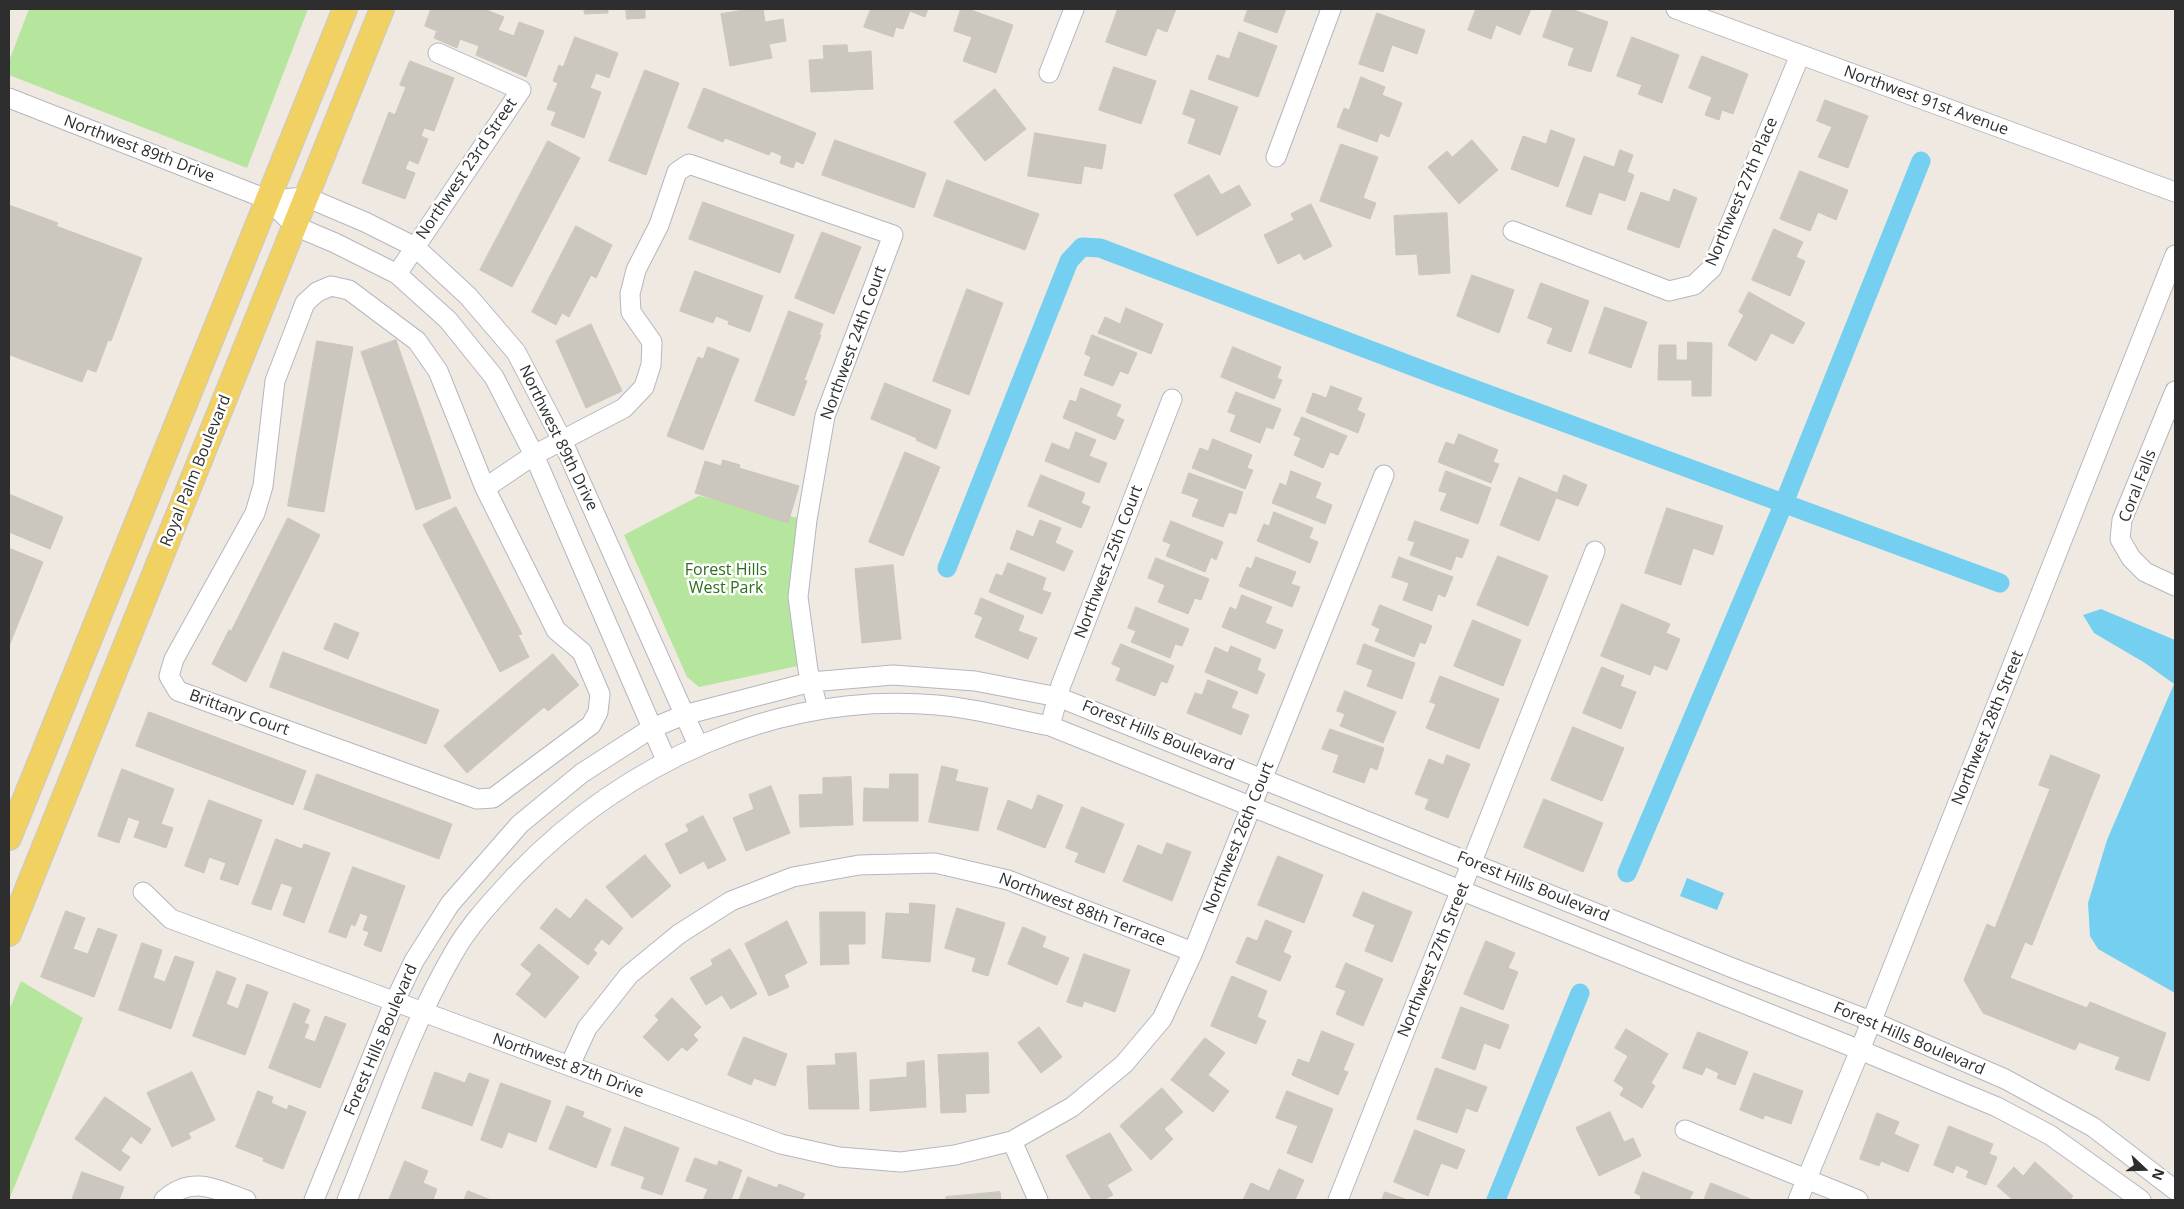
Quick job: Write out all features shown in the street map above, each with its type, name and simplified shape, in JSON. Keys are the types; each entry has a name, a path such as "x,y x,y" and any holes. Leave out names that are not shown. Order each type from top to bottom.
{"main road":[{"path":"9,838 346,9"},
{"name":"Royal Palm Boulevard","path":"9,934 382,9"}],"street":[{"path":"1049,73 1074,9"},
{"path":"1276,157 1331,9"},
{"name":"Northwest 91st Avenue","path":"1676,9 2175,192"},
{"name":"Northwest 23rd Street","path":"397,274 521,90 438,54"},
{"name":"Northwest 27th Place","path":"1513,231 1668,291 1694,285 1712,268 1800,55"},
{"name":"Northwest 89th Drive","path":"9,98 269,200 295,226 335,243 397,274 448,320 494,377 534,455 666,760"},
{"name":"Northwest 24th Court","path":"562,440 624,408 644,387 651,365 652,342 631,312 630,294 636,270 660,225 677,172 689,164 759,190 893,235 825,416 807,520 798,597 811,682 818,709"},
{"name":"Northwest 89th Drive","path":"269,200 306,197 365,222 415,248 468,296 516,352 562,440 698,745"},
{"name":"Northwest 28th Street","path":"1798,1200 1860,1050 2175,255"},
{"name":"Brittany Court","path":"331,286 349,290 417,341 438,371 485,488 556,630 582,652 600,694 598,712 591,725 493,798 477,799 178,691 170,676 174,659 256,513 263,486 275,381 305,303 317,292 331,286"},
{"name":"Coral Falls","path":"2175,391 2122,520 2120,539 2131,558 2145,572 2175,586"},
{"name":"Northwest 25th Court","path":"1050,726 1058,697 1172,399"},
{"path":"485,488 534,455 562,440"},
{"name":"Northwest 26th Court","path":"1012,1141 1072,1107 1124,1064 1162,1019 1192,952 1252,806 1384,475"},
{"name":"Northwest 27th Street","path":"1338,1200 1462,891 1595,551"},
{"name":"Forest Hills Boulevard","path":"314,1200 394,1003 414,960 450,904 520,824 582,773 652,728 684,715 811,682 893,675 975,681 1058,697 1730,967 1871,1021 2004,1079 2092,1127 2175,1190"},
{"name":"Forest Hills Boulevard","path":"347,1200 422,1014 454,952 495,897 536,855 601,801 666,760 698,745 750,726 818,709 883,704 938,705 1050,726 1860,1050 1997,1107 2050,1135 2141,1200"},
{"name":"Northwest 88th Terrace","path":"570,1065 587,1028 629,975 679,934 731,901 793,877 859,865 935,863 1008,880 1192,952"},
{"name":"Northwest 87th Drive","path":"143,892 171,919 422,1014 570,1065 781,1144 839,1157 901,1162 955,1155 1012,1141"},
{"path":"1685,1130 1858,1200"},
{"path":"1012,1141 1038,1200"},
{"path":"164,1200 172,1193 188,1186 206,1185 246,1200"}],"green space":[{"path":"29,9 308,9 247,168 9,75 9,61"},
{"name":"Forest Hills West Park","path":"699,496 807,520 807,664 699,687 687,677 624,535"},
{"path":"21,981 83,1018 9,1200 9,1010"}],"water":[{"path":"2101,609 2175,640 2175,993 2098,949 2090,936 2088,903 2107,840 2174,684 2145,663 2094,633 2083,615"},
{"path":"1687,878 1724,893 1717,910 1680,896"}],"building":[{"path":"431,9 484,9 504,17 498,30 514,36 519,22 544,31 526,77 476,55 479,46 460,39 457,48 434,38 437,31 425,26"},
{"path":"584,9 608,9 608,13 585,14"},
{"path":"626,9 645,9 645,18 627,19"},
{"path":"763,9 765,22 783,19 786,41 769,44 772,58 730,66 721,14"},
{"path":"871,9 928,9 925,17 910,11 903,29 896,27 893,37 864,27"},
{"path":"961,9 968,9 1013,25 996,73 963,61 972,37 954,31"},
{"path":"1118,9 1176,9 1167,32 1157,28 1146,56 1106,42"},
{"path":"1248,9 1286,9 1277,33 1244,21"},
{"path":"1476,9 1531,9 1520,35 1496,25 1491,39 1468,30"},
{"path":"1553,9 1571,9 1608,22 1591,72 1568,65 1574,48 1543,37"},
{"path":"1377,13 1425,30 1417,54 1392,45 1383,72 1359,64"},
{"path":"1239,32 1277,46 1258,97 1208,79 1217,55 1229,59"},
{"path":"575,37 618,53 609,78 596,73 590,88 601,92 584,138 551,125 556,112 547,109 558,83 553,81 559,65 563,67"},
{"path":"1632,37 1679,55 1662,103 1638,94 1642,85 1617,76"},
{"path":"847,45 848,53 871,51 873,89 811,92 809,60 824,59 823,46"},
{"path":"1702,56 1748,74 1733,114 1722,110 1719,120 1705,115 1712,97 1689,88"},
{"path":"410,61 454,78 434,131 424,128 421,136 428,139 418,164 409,160 405,169 415,173 405,199 362,183 389,112 395,115 406,87 400,85"},
{"path":"1114,67 1156,81 1141,124 1099,110"},
{"path":"645,70 679,83 646,175 609,161"},
{"path":"1361,77 1385,87 1382,95 1402,103 1389,137 1380,133 1377,142 1337,127 1344,108 1349,110"},
{"path":"704,88 816,133 803,164 796,161 793,168 780,163 782,156 771,151 769,155 725,138 723,142 688,128"},
{"path":"995,89 1026,129 985,161 954,122"},
{"path":"1191,90 1238,107 1220,155 1188,143 1196,119 1183,114"},
{"path":"1825,100 1868,116 1848,168 1818,157 1832,127 1817,121"},
{"path":"1551,130 1575,139 1558,187 1511,169 1523,136 1546,144"},
{"path":"1035,133 1106,145 1102,169 1084,166 1081,184 1028,176"},
{"path":"835,140 926,173 914,208 822,175"},
{"path":"1472,140 1498,170 1459,204 1428,167 1447,151 1452,157"},
{"path":"548,141 580,158 512,287 480,270"},
{"path":"1341,144 1378,157 1363,198 1376,203 1370,219 1320,201"},
{"path":"1620,150 1633,155 1627,172 1634,175 1625,201 1599,192 1591,215 1566,206 1584,156 1614,167"},
{"path":"1800,171 1848,190 1836,220 1818,212 1810,231 1780,219"},
{"path":"1209,175 1221,195 1239,185 1251,205 1197,236 1174,195"},
{"path":"947,180 1039,214 1025,250 934,216"},
{"path":"1674,189 1697,198 1679,248 1627,229 1641,192 1669,202"},
{"path":"703,202 794,235 780,273 689,239"},
{"path":"1311,204 1332,246 1304,260 1300,253 1278,264 1264,235 1294,220 1291,214"},
{"path":"9,205 58,223 56,226 142,258 111,341 108,340 96,372 87,369 82,382 10,355 9,359"},
{"path":"1447,213 1450,273 1419,275 1417,254 1396,255 1394,216"},
{"path":"576,226 612,245 596,278 591,275 569,317 562,313 556,325 532,312"},
{"path":"1774,229 1803,242 1796,257 1805,261 1790,296 1752,280"},
{"path":"822,232 861,247 834,314 795,298"},
{"path":"695,271 763,296 750,332 728,324 729,321 716,316 713,323 680,311"},
{"path":"1472,275 1514,290 1499,333 1457,316"},
{"path":"1541,283 1589,301 1571,352 1547,343 1553,328 1528,318"},
{"path":"967,289 1003,303 969,395 933,381"},
{"path":"1749,292 1805,323 1793,344 1771,333 1756,361 1728,345 1744,315 1739,312"},
{"path":"1605,307 1647,322 1631,368 1589,353"},
{"path":"1126,308 1163,324 1151,354 1098,333 1105,317 1120,324"},
{"path":"789,311 823,324 819,335 821,335 804,380 807,381 794,416 755,401"},
{"path":"591,324 622,391 586,408 556,341"},
{"path":"1092,335 1137,353 1128,374 1120,371 1113,386 1084,375 1091,357 1085,354"},
{"path":"396,340 451,498 416,510 361,352"},
{"path":"317,341 353,347 324,512 288,506"},
{"path":"1688,342 1712,343 1711,396 1692,396 1692,380 1658,380 1659,345 1676,345 1676,360 1687,360"},
{"path":"708,347 739,359 703,450 667,436 698,357 703,359"},
{"path":"1233,347 1281,367 1277,378 1282,380 1274,399 1221,377"},
{"path":"885,383 951,410 936,449 916,440 917,438 871,419"},
{"path":"1331,386 1362,398 1357,410 1365,414 1358,433 1306,412 1313,393 1326,398"},
{"path":"1081,388 1121,405 1116,416 1124,420 1115,440 1063,418 1070,400 1076,402"},
{"path":"1236,392 1281,409 1273,429 1266,427 1260,443 1230,431 1236,415 1228,412"},
{"path":"1302,417 1347,436 1338,455 1330,452 1323,468 1294,455 1301,438 1294,435"},
{"path":"1076,432 1096,440 1089,456 1107,463 1099,483 1045,461 1052,443 1069,450"},
{"path":"1459,434 1498,450 1493,462 1499,464 1491,483 1438,462 1446,442 1454,445"},
{"path":"1213,439 1252,455 1247,468 1253,470 1245,489 1192,468 1200,448 1208,451"},
{"path":"905,452 940,467 903,556 869,542"},
{"path":"723,460 740,465 739,468 799,486 788,523 695,493 705,461 721,466"},
{"path":"1291,471 1321,483 1315,498 1332,505 1325,524 1272,503 1280,483 1286,486"},
{"path":"1446,471 1491,488 1478,524 1440,510 1447,493 1439,491"},
{"path":"1189,473 1243,492 1236,514 1229,512 1223,527 1192,516 1199,499 1182,493"},
{"path":"1041,475 1085,493 1081,503 1090,507 1081,528 1028,506"},
{"path":"1564,475 1587,485 1578,506 1556,498 1539,541 1500,525 1519,477 1557,493"},
{"path":"9,494 63,517 50,549 9,532"},
{"path":"456,507 522,634 518,635 529,657 500,672 423,525"},
{"path":"1667,508 1723,526 1713,555 1693,548 1681,585 1645,573"},
{"path":"1274,512 1313,528 1309,538 1318,542 1310,563 1257,541 1264,524 1269,526"},
{"path":"288,518 320,535 246,682 212,664 229,630 231,631"},
{"path":"1040,520 1061,528 1055,543 1073,551 1064,571 1010,549 1017,530 1033,537"},
{"path":"1171,521 1223,542 1216,560 1211,557 1205,572 1166,556 1171,544 1163,541"},
{"path":"1415,521 1469,540 1462,558 1456,556 1451,570 1410,555 1415,542 1408,540"},
{"path":"11,549 43,562 9,646 9,555"},
{"path":"1498,556 1548,576 1528,626 1477,605"},
{"path":"1256,557 1296,572 1291,584 1300,587 1292,607 1239,586 1247,567 1251,569"},
{"path":"1399,557 1453,577 1445,597 1438,594 1432,611 1403,600 1409,583 1392,577"},
{"path":"1156,558 1209,579 1201,600 1195,598 1188,614 1158,602 1165,585 1148,578"},
{"path":"1008,563 1046,578 1042,590 1051,593 1042,614 989,592 996,574 1002,576"},
{"path":"893,565 901,639 862,643 855,569"},
{"path":"1242,595 1272,607 1265,623 1283,630 1275,649 1222,627 1230,607 1236,610"},
{"path":"981,598 1024,616 1018,631 1037,638 1028,659 975,637 983,617 975,614"},
{"path":"1622,604 1670,624 1666,633 1680,639 1667,670 1654,665 1650,675 1601,656"},
{"path":"1380,605 1432,626 1425,644 1420,642 1414,657 1375,641 1380,629 1372,625"},
{"path":"1136,607 1189,629 1182,646 1175,644 1170,658 1131,642 1136,631 1128,628"},
{"path":"1473,620 1521,640 1503,686 1454,666"},
{"path":"335,623 359,633 348,659 324,649"},
{"path":"1121,644 1174,666 1167,683 1161,681 1155,696 1116,680 1121,668 1112,664"},
{"path":"1364,644 1415,663 1402,699 1367,686 1373,670 1357,664"},
{"path":"1231,646 1261,659 1257,670 1265,674 1257,694 1205,672 1215,647 1228,653"},
{"path":"283,652 439,710 426,744 270,687"},
{"path":"553,654 579,685 548,711 544,707 467,773 444,746"},
{"path":"1602,667 1624,676 1620,686 1636,692 1621,729 1583,713"},
{"path":"1440,676 1499,699 1479,749 1426,728 1436,704 1430,702"},
{"path":"1208,680 1238,692 1231,708 1249,715 1241,735 1187,713 1195,693 1202,695"},
{"path":"1345,691 1396,712 1383,743 1340,726 1345,714 1337,711"},
{"path":"149,712 306,771 293,805 136,746"},
{"path":"1573,727 1624,748 1602,801 1551,780"},
{"path":"1330,729 1384,748 1377,770 1370,767 1364,783 1333,772 1339,755 1322,749"},
{"path":"1447,755 1470,764 1448,818 1425,809 1429,799 1415,794 1429,759 1443,765"},
{"path":"2051,755 2100,775 2032,945 2025,942 2010,978 2087,1008 2090,1002 2166,1033 2149,1081 2115,1069 2120,1057 2079,1042 2075,1050 1983,1013 1964,980 1987,924 1995,928 2050,789 2039,785"},
{"path":"942,766 958,770 955,781 988,788 978,831 929,822"},
{"path":"122,769 174,789 161,824 173,828 166,848 134,837 140,821 128,817 119,843 98,836"},
{"path":"317,774 452,824 439,859 304,809"},
{"path":"890,774 918,774 918,821 863,821 864,788 889,789"},
{"path":"851,777 853,825 800,827 799,795 823,794 823,778"},
{"path":"771,786 790,833 746,851 733,818 754,809 749,795"},
{"path":"1038,795 1063,805 1045,848 997,829 1008,800 1032,810"},
{"path":"1544,799 1603,823 1583,872 1524,847"},
{"path":"209,800 262,820 238,885 220,879 226,863 209,857 204,873 185,866"},
{"path":"1082,807 1124,824 1104,873 1075,862 1079,853 1066,848"},
{"path":"703,816 726,860 708,869 704,861 680,874 665,844 689,831 686,825"},
{"path":"276,839 302,849 304,844 330,853 304,923 283,915 293,887 281,883 271,910 252,904"},
{"path":"1167,843 1191,852 1172,901 1123,881 1138,845 1162,855"},
{"path":"645,855 671,886 632,918 606,887"},
{"path":"1278,856 1323,875 1304,923 1258,905"},
{"path":"353,867 405,886 381,952 364,945 369,932 363,930 368,916 360,913 355,926 351,924 346,938 329,932"},
{"path":"1363,892 1412,912 1392,962 1365,951 1375,925 1353,916"},
{"path":"586,899 623,928 609,945 602,939 593,950 597,953 588,965 540,928 556,908 570,919"},
{"path":"910,903 935,905 930,962 882,958 886,913 909,914"},
{"path":"957,908 1005,923 988,976 972,971 976,958 945,948"},
{"path":"66,911 85,918 73,949 88,954 98,928 117,935 94,997 41,977"},
{"path":"820,912 865,912 865,944 848,944 849,964 821,965"},
{"path":"1266,920 1292,931 1283,952 1291,956 1280,981 1236,963 1247,937 1257,941"},
{"path":"787,921 807,963 784,975 789,987 769,996 745,944"},
{"path":"1023,927 1046,937 1042,947 1069,958 1057,985 1008,964"},
{"path":"1486,941 1515,953 1508,968 1518,972 1503,1010 1464,994"},
{"path":"142,943 162,950 153,978 165,982 175,956 194,962 171,1029 119,1010"},
{"path":"539,944 579,977 545,1018 516,994 532,974 521,965"},
{"path":"730,949 757,994 731,1009 722,995 706,1005 690,978 713,965 711,960"},
{"path":"1084,954 1130,970 1115,1012 1084,1001 1082,1007 1067,1002"},
{"path":"1346,963 1383,979 1363,1026 1336,1014 1346,991 1336,987"},
{"path":"217,971 236,978 226,1004 238,1009 247,984 268,992 245,1055 193,1036"},
{"path":"1232,976 1267,991 1257,1017 1266,1021 1256,1044 1211,1026"},
{"path":"672,998 701,1027 693,1035 698,1040 687,1051 682,1047 668,1061 643,1037 659,1020 655,1016"},
{"path":"294,1003 310,1010 304,1023 309,1025 304,1038 315,1042 325,1016 346,1024 320,1088 269,1068"},
{"path":"1461,1007 1509,1025 1500,1049 1484,1043 1475,1070 1442,1058"},
{"path":"1039,1027 1062,1057 1041,1073 1018,1043"},
{"path":"1626,1029 1668,1054 1651,1083 1655,1086 1642,1108 1620,1095 1624,1088 1614,1081 1628,1056 1615,1048"},
{"path":"1322,1031 1354,1044 1343,1070 1348,1072 1338,1095 1292,1075 1298,1059 1309,1063"},
{"path":"1698,1032 1748,1052 1735,1085 1717,1078 1719,1073 1706,1067 1702,1075 1683,1068"},
{"path":"744,1037 787,1054 775,1086 754,1078 751,1085 728,1075"},
{"path":"1205,1038 1225,1053 1208,1075 1229,1091 1213,1112 1171,1080"},
{"path":"856,1053 859,1109 809,1109 807,1066 836,1065 835,1054"},
{"path":"988,1053 989,1093 965,1094 966,1112 941,1113 938,1055"},
{"path":"924,1061 926,1107 870,1111 870,1080 907,1077 907,1063"},
{"path":"1436,1068 1487,1087 1477,1112 1466,1108 1457,1133 1417,1119"},
{"path":"192,1072 215,1120 188,1133 191,1138 172,1147 147,1093"},
{"path":"435,1072 465,1083 469,1073 489,1080 472,1126 422,1108"},
{"path":"1754,1073 1803,1091 1791,1124 1765,1115 1763,1119 1740,1110"},
{"path":"501,1083 551,1101 536,1142 508,1132 502,1148 481,1140"},
{"path":"1162,1088 1183,1112 1164,1129 1173,1139 1151,1160 1120,1126"},
{"path":"258,1091 273,1097 271,1103 287,1110 289,1105 306,1112 283,1169 263,1161 264,1158 236,1147"},
{"path":"1287,1091 1333,1109 1312,1163 1287,1153 1298,1126 1276,1118"},
{"path":"105,1097 151,1129 141,1144 131,1136 121,1151 130,1157 120,1171 75,1139"},
{"path":"567,1106 584,1112 582,1117 611,1129 596,1168 549,1149"},
{"path":"1610,1112 1624,1142 1633,1138 1641,1156 1599,1176 1576,1128"},
{"path":"1877,1113 1899,1122 1894,1134 1919,1145 1908,1172 1881,1161 1879,1166 1860,1159"},
{"path":"1949,1126 1993,1144 1989,1154 1997,1157 1986,1185 1966,1177 1969,1171 1956,1165 1953,1173 1934,1165"},
{"path":"625,1127 679,1148 662,1195 641,1188 645,1177 611,1165"},
{"path":"1415,1130 1465,1150 1457,1169 1441,1163 1428,1196 1394,1182"},
{"path":"1110,1133 1132,1170 1107,1185 1113,1195 1103,1200 1092,1200 1066,1156"},
{"path":"695,1158 717,1166 719,1161 742,1170 731,1200 703,1200 708,1189 686,1181"},
{"path":"405,1161 428,1171 423,1183 437,1189 433,1200 389,1200"},
{"path":"2035,1162 2073,1196 2070,1200 2013,1200 1997,1186 2014,1167 2023,1176"},
{"path":"1279,1169 1304,1180 1295,1200 1243,1200 1251,1183 1269,1191"},
{"path":"82,1172 124,1187 119,1200 72,1200"},
{"path":"1643,1172 1693,1192 1689,1200 1640,1200 1641,1196 1635,1193"},
{"path":"748,1177 777,1188 779,1184 805,1194 802,1200 739,1200"},
{"path":"1711,1183 1753,1200 1704,1200"},
{"path":"468,1191 491,1200 464,1200"},
{"path":"1000,1192 1001,1200 946,1200 946,1197"},
{"path":"1385,1192 1408,1200 1382,1200"}],"waterway":[{"path":"1627,873 1784,503 1921,161"},
{"path":"947,568 1069,261 1082,247 1100,248 1441,377 2000,583"},
{"path":"1496,1200 1580,993"}]}
